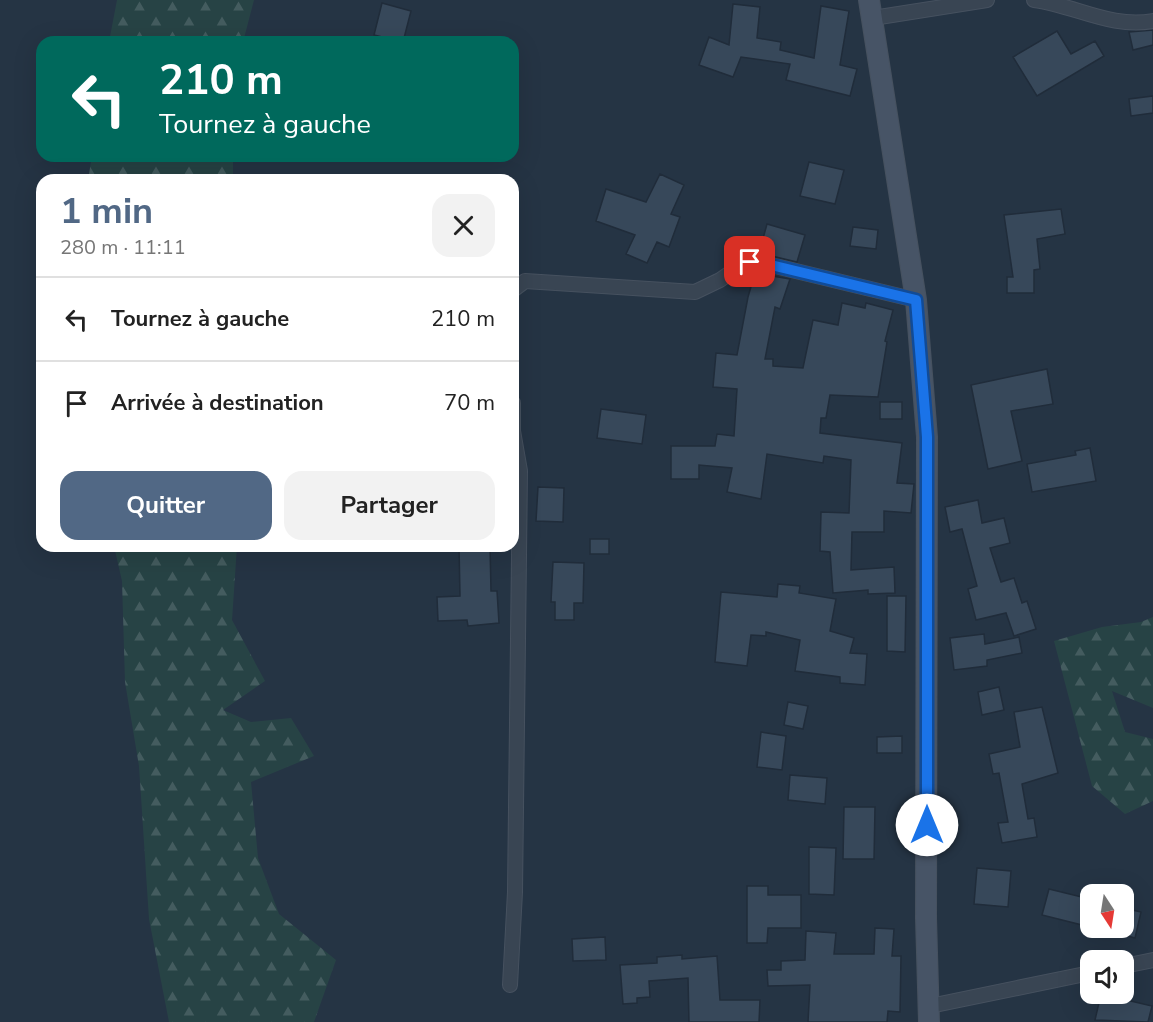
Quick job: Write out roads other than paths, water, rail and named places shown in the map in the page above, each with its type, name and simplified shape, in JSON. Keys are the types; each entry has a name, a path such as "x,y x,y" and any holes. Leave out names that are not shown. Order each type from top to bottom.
{"street":[{"path":"987,0 871,9 916,300 927,437 926,918 930,1014 1080,976"},
{"path":"1034,0 1075,8 1123,23 1153,21"},
{"path":"519,286 525,281 695,292 750,262 916,300"},
{"path":"510,985 515,892 519,465"},
{"path":"1134,964 1153,960"}]}
